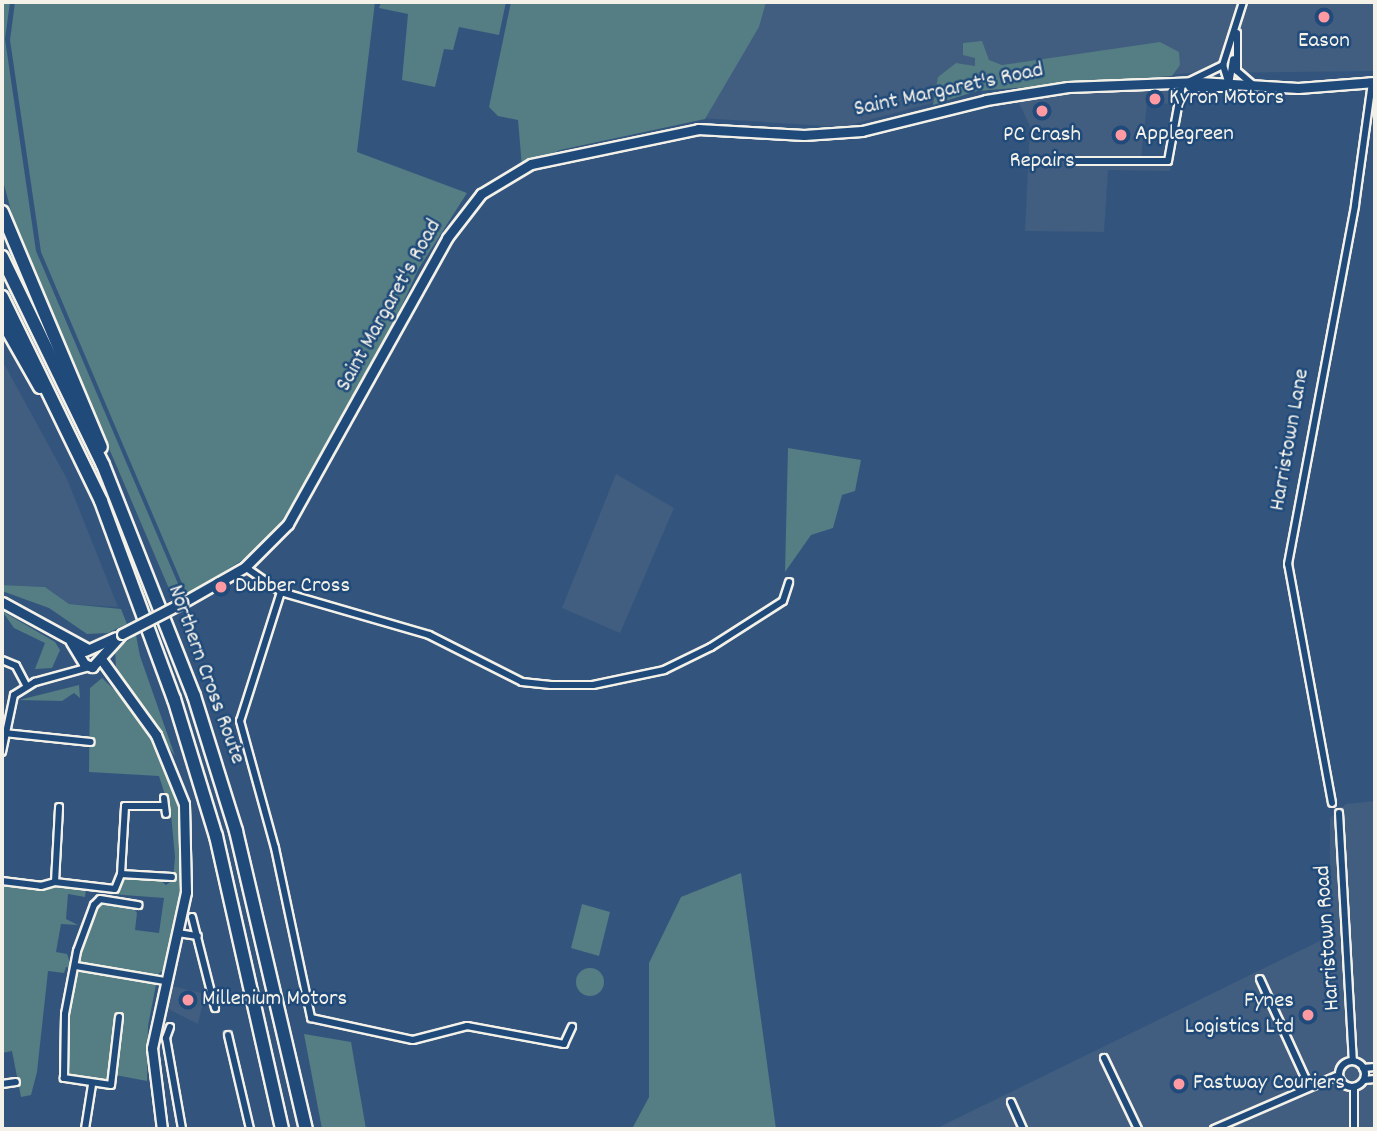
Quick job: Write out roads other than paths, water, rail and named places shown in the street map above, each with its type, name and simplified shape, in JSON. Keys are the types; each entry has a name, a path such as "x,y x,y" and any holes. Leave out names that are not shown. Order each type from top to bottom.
{"highway":[{"path":"2,212 18,262 100,438 103,465"},
{"path":"2,230 32,316"},
{"name":"Northern Cross Route","path":"2,257 103,465 214,758 268,956 306,1129"},
{"name":"Northern Cross Route","path":"2,297 102,501 174,699 216,836 282,1129"},
{"path":"2,320 102,501"}],"main road":[{"name":"Saint Margaret's Road","path":"90,648 182,603 245,567 275,539 307,497 464,214 481,194 531,164 698,129 834,134 902,125 1039,90 1374,82"},
{"path":"2,602 90,648 101,658 111,677 156,735 184,804 189,857 178,933 152,1048 162,1129"},
{"name":"Saint Margaret's Road","path":"86,664 101,658 122,634"},
{"path":"69,639 86,664 111,677"},
{"path":"86,664 90,648"}],"street":[{"path":"1229,85 1242,2"},
{"path":"1236,32 1237,71 1254,85"},
{"path":"1070,161 1168,161 1182,85 1223,65 1233,47"},
{"path":"1223,65 1229,85"},
{"name":"Harristown Lane","path":"1332,803 1288,564 1374,82"},
{"path":"245,567 281,592 442,640 522,682 593,685 664,670 711,647 783,601 789,582"},
{"path":"281,592 241,726 275,848 311,1018 413,1040 467,1026 564,1044 572,1027"},
{"path":"2,660 16,666 26,685"},
{"path":"2,752 14,695 26,685 74,673 86,664"},
{"path":"5,733 91,742"},
{"path":"164,798 166,814"},
{"path":"2,881 41,886 55,882 115,889 121,874 125,842 125,806 164,806"},
{"path":"55,882 59,807"},
{"name":"Harristown Road","path":"1339,813 1353,1061"},
{"path":"121,874 168,876 164,886"},
{"path":"120,1017 114,1081 92,1085 68,1081 63,1073 62,1037 76,966 96,901 139,905"},
{"path":"192,917 215,1008"},
{"path":"178,933 198,936"},
{"path":"76,966 165,981"},
{"path":"1259,979 1308,1084"},
{"path":"170,1027 166,1038 182,1129"},
{"path":"228,1035 250,1129"},
{"path":"232,1050 242,1047"},
{"path":"1104,1058 1138,1129"},
{"path":"1339,1075 1341,1067 1353,1061 1363,1068 1375,1067"},
{"path":"1363,1068 1364,1080"},
{"path":"1214,1129 1308,1084 1339,1075"},
{"path":"1339,1075 1354,1087"},
{"path":"1354,1087 1364,1080 1375,1079"},
{"path":"2,1084 16,1082"},
{"path":"85,1129 92,1085"},
{"path":"1354,1087 1354,1129"},
{"path":"1010,1102 1023,1129"}],"place":[{"name":"Eason","path":"1324,17"},
{"name":"Kyron Motors","path":"1155,99"},
{"name":"PC Crash Repairs","path":"1042,111"},
{"name":"Applegreen","path":"1121,135"},
{"name":"Dubber Cross","path":"221,587"},
{"name":"Millenium Motors","path":"188,1000"},
{"name":"Fynes Logistics Ltd","path":"1308,1015"},
{"name":"Fastway Couriers","path":"1179,1084"}]}
